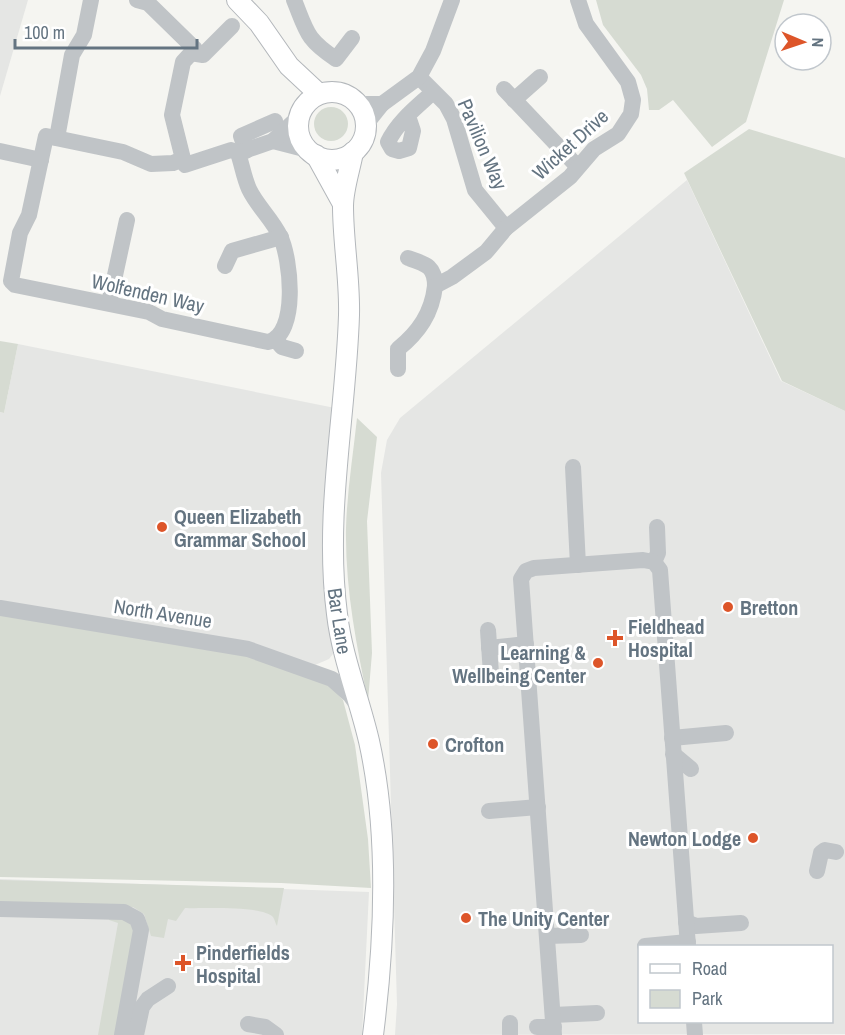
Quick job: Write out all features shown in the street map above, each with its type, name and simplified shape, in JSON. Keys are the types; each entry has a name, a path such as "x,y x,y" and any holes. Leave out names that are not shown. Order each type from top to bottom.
{"main road":[{"path":"237,0 259,23 289,66 319,94"},
{"path":"289,66 301,113 299,133 312,153 334,159 353,152 362,140 366,124 358,104 341,93 319,94 301,113"},
{"name":"Bar Lane","path":"353,152 343,204 349,312 344,410 335,495 333,564 337,615 369,742 381,830 380,951 373,1035"},
{"name":"Bar Lane","path":"312,153 343,204"}],"street":[{"path":"91,0 84,35 72,55 57,138 123,152 151,164 173,163 183,159"},
{"path":"136,0 148,3 195,49 183,62 172,115 185,165 231,150 242,152 273,141 301,113"},
{"name":"Wicket Drive","path":"435,286 452,277 486,252 506,228 570,177 577,166 594,149 618,134 631,114 633,100 628,82 586,24 578,0"},
{"path":"366,124 382,104 419,77 441,32 445,2"},
{"path":"296,4 303,27 311,39 336,59 352,38"},
{"path":"191,53 203,55 232,26"},
{"name":"Pavilion Way","path":"419,77 447,104 454,119 475,190 506,228"},
{"path":"540,77 509,95 525,124 577,166"},
{"path":"408,116 433,92"},
{"path":"358,104 382,104"},
{"path":"275,121 241,136 249,189 281,237 288,268 289,309 282,333 276,340"},
{"name":"Wolfenden Way","path":"57,138 46,135 26,223 20,233 6,285 109,303 149,312 162,319 268,342 276,340 282,346 296,351"},
{"path":"273,141 312,153"},
{"path":"0,152 41,160"},
{"path":"109,303 127,220"},
{"path":"225,266 232,250 281,237"},
{"path":"398,369 398,349 428,315 433,304 435,286 435,273 429,265 408,258"},
{"path":"573,467 578,565"},
{"path":"654,562 658,548 657,527"},
{"path":"597,1013 550,1026 548,936 521,579 526,572 534,568 643,560 654,562 660,570 688,944 666,945"},
{"name":"North Avenue","path":"0,608 248,649 316,672 340,685 359,709"},
{"path":"488,630 491,674"},
{"path":"489,648 526,644"},
{"path":"316,672 334,668 346,657"},
{"path":"673,746 726,733"},
{"path":"673,746 691,769"},
{"path":"489,811 538,807"},
{"path":"817,871 821,853 825,850 836,852"},
{"path":"0,909 124,912 137,919 141,930 122,1035"},
{"path":"686,922 696,926 741,923"},
{"path":"548,936 581,936"},
{"path":"136,1035 142,1007 148,999 168,986"},
{"path":"248,1024 265,1027 276,1035"}],"shaded area":[{"path":"0,0 28,0 0,96"},
{"name":"Fieldhead Hospital","path":"687,180 781,381 845,411 845,1034 395,1035 397,1004 381,473 387,440 400,418"},
{"name":"Queen Elizabeth Grammar School","path":"18,344 340,409 324,492 327,607 336,650 329,659 315,665 0,601 0,412 4,413"},
{"name":"Pinderfields Hospital","path":"0,879 369,892 362,1035 0,1035"}],"green space":[{"path":"596,0 784,0 780,12 773,12 773,35 746,122 712,147 673,100 659,110 649,110 647,89 641,75 603,25"},
{"path":"331,107 343,112 348,124 343,136 331,141 319,136 314,124 319,112"},
{"path":"749,129 845,158 845,411 782,381 684,173"},
{"path":"0,341 18,344 4,413 0,412"},
{"path":"357,418 377,437 367,521 372,653 368,701 352,615 346,550 348,501"},
{"path":"0,615 263,659 329,684 343,700 355,745 368,839 371,888 281,883 0,877"},
{"path":"0,880 284,888 277,926 273,917 257,911 231,908 185,908 176,921 168,919 164,938 151,936 144,914 133,907 0,902"},
{"path":"109,914 135,923 119,1035 98,1035 118,923 109,920"}],"place":[{"name":"Queen Elizabeth Grammar School","path":"162,527"},
{"name":"Bretton","path":"728,607"},
{"name":"Fieldhead Hospital","path":"615,638"},
{"name":"Learning & Wellbeing Center","path":"598,663"},
{"name":"Crofton","path":"433,744"},
{"name":"Newton Lodge","path":"753,838"},
{"name":"The Unity Center","path":"466,918"},
{"name":"Pinderfields Hospital","path":"183,963"}]}
